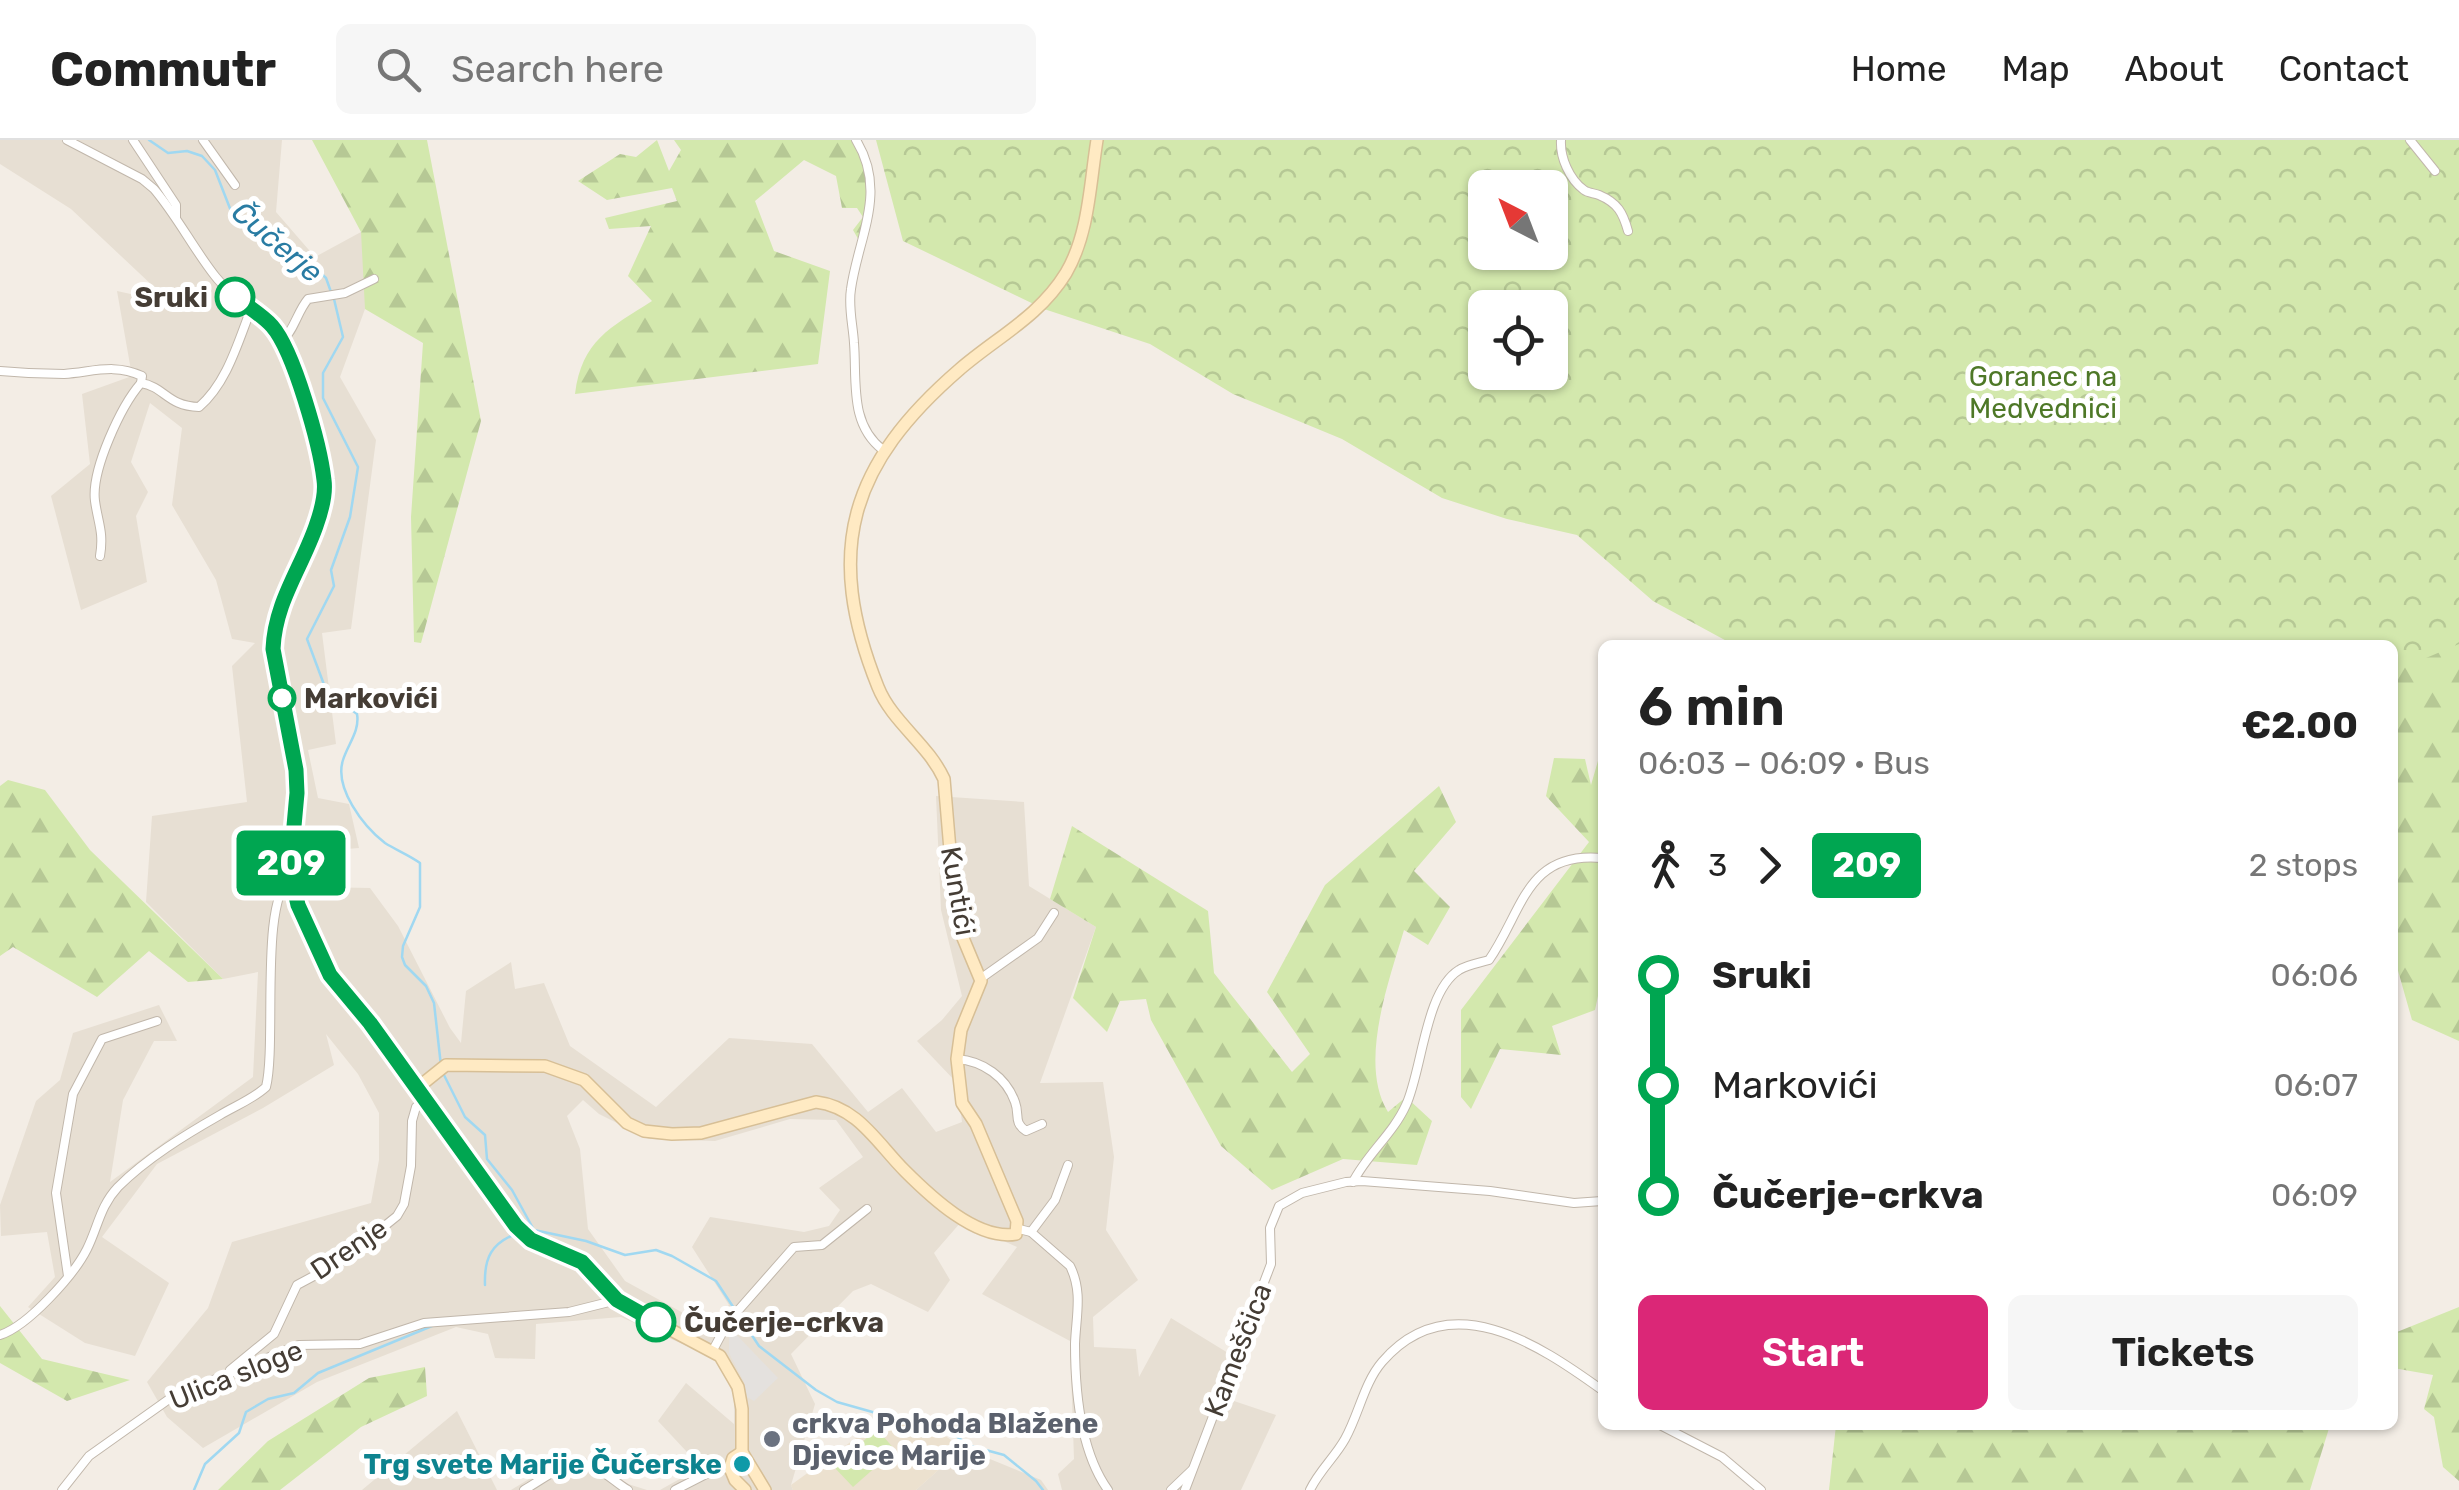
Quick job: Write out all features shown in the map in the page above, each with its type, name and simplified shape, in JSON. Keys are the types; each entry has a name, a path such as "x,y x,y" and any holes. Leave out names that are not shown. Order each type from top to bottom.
{"street":[{"path":"67,140 142,179 176,217 213,274 271,325 282,341 308,416 324,481 316,527 276,614 273,649 296,770 291,877 298,905 330,975 528,1237 582,1262 617,1300 713,1350 727,1366 738,1388 742,1409 742,1452 765,1490"},
{"path":"133,140 176,204 176,217"},
{"path":"203,140 235,185"},
{"path":"856,140 866,168 870,210 850,302 856,400 866,433 883,450"},
{"name":"Kuntići","path":"980,979 962,938 955,909 944,779 924,746 884,700 858,624 850,548 866,484 883,450 928,398 962,367 1027,320 1066,272 1078,246 1097,140"},
{"path":"1560,140 1564,162 1578,182 1584,190 1618,206 1628,231"},
{"path":"2410,140 2435,171"},
{"path":"282,341 308,300 345,293 374,279"},
{"path":"142,383 149,384 169,401 199,407 221,380 251,310"},
{"path":"0,371 68,374 92,368 120,368 142,376 142,383 131,394 108,445 96,481 95,502 103,528 100,556"},
{"path":"1353,1182 1405,1107 1418,1052 1441,992 1454,974 1463,967 1489,960 1523,896 1536,880 1574,855 1598,858"},
{"path":"0,1335 40,1307 68,1276 87,1250 96,1222 116,1189 153,1158 266,1087 271,1065 271,954 275,918 282,884 291,877"},
{"path":"1054,913 1038,938 980,979 978,993 961,1030 957,1059 962,1103 976,1124 1025,1230 1070,1266 1076,1281 1077,1389 1095,1469 1108,1490"},
{"path":"68,1276 56,1193 73,1094 102,1039 157,1021"},
{"path":"957,1059 977,1062 1001,1080 1015,1102 1021,1128 1042,1124"},
{"path":"420,1094 441,1068 545,1066 584,1080 615,1114 644,1131 701,1133 795,1106 832,1104 861,1122 906,1172 970,1223 1008,1235 1025,1230 1055,1200 1068,1165"},
{"name":"Drenje","path":"224,1375 274,1334 297,1285 340,1262 397,1216 404,1204 411,1166 412,1121 420,1094"},
{"name":"Kameščica","path":"1185,1490 1272,1264 1270,1228 1279,1206 1302,1193 1353,1182 1490,1192 1574,1204 1598,1201"},
{"path":"713,1350 736,1314 794,1246 822,1245 867,1209"},
{"name":"Ulica sloge","path":"62,1490 90,1456 172,1397 299,1344 360,1344 424,1323 568,1312 617,1300"},
{"path":"1310,1490 1344,1442 1380,1364 1405,1341 1435,1327 1475,1324 1506,1333 1549,1352 1598,1387"},
{"path":"1670,1430 1722,1456 1761,1490"},
{"path":"742,1452 733,1458 730,1468 745,1490"},
{"path":"524,1490 564,1467 590,1464 628,1490"},
{"path":"675,1490 716,1469 730,1468"},
{"name":"Kameščica","path":"1171,1490 1192,1470"},
{"path":"547,1477 552,1490"}],"shaded area":[{"path":"0,140 282,140 276,212 315,257 361,232 407,251 365,309 340,377 376,440 351,629 322,633 336,744 308,750 318,798 349,804 359,848 321,851 318,887 370,888 398,926 461,1043 466,991 511,962 515,989 544,983 570,1046 656,1107 729,1038 812,1044 868,1112 902,1088 936,1132 962,1122 957,1083 917,1041 962,996 941,910 936,796 1024,802 1029,886 1096,927 1040,1083 1103,1082 1114,1157 1106,1230 1138,1280 1093,1317 1094,1347 1136,1349 1139,1377 1171,1318 1246,1364 1231,1400 1276,1415 1241,1490 1062,1490 1058,1474 1074,1459 1070,1341 982,1294 1017,1247 961,1222 934,1253 950,1280 928,1312 871,1284 853,1291 791,1354 815,1404 791,1485 793,1490 660,1490 701,1467 658,1421 686,1383 734,1424 734,1397 719,1360 621,1317 536,1324 535,1359 495,1358 488,1334 456,1327 317,1382 203,1448 167,1417 147,1382 208,1308 232,1242 371,1203 379,1160 379,1113 358,1074 326,1034 334,1065 157,1164 102,1237 169,1283 135,1356 85,1343 28,1307 55,1277 47,1232 1,1236 0,1205 36,1101 60,1080 73,1033 159,1005 177,1041 154,1041 123,1100 110,1182 253,1077 258,972 223,979 146,902 152,816 247,802 232,666 255,643 232,639 216,580 172,505 182,428 150,403 131,462 148,492 136,516 147,582 81,610 51,496 90,464 82,394 132,376 117,291 171,303 71,209 0,164","holes":["583,1100 599,1114 649,1139 715,1141 790,1119 836,1120 863,1157 819,1188 840,1210 829,1226 804,1232 710,1217 692,1247 729,1305 705,1325 625,1281 588,1229 580,1149 567,1116"]},
{"path":"732,1330 778,1378 754,1401 747,1397 729,1353"},
{"path":"457,1411 497,1490 362,1490"},
{"path":"888,1415 932,1427 963,1448 916,1490 793,1490 791,1485"},
{"path":"963,1448 1041,1480 1048,1490 916,1490"},
{"path":"585,1457 628,1484 647,1490 511,1490 552,1465"}],"green space":[{"path":"312,140 427,140 481,421 421,643 414,642 411,517 423,343 365,309 361,232"},
{"path":"657,140 669,171 681,150 674,140 853,140 865,164 869,191 861,244 853,230 863,217 857,208 842,208 836,176 804,160 755,201 774,251 830,271 818,364 575,394 584,360 600,337 652,301 628,276 651,226 609,229 605,218 677,201 672,188 607,200 578,181 620,154 636,157"},
{"name":"Goranec na Medvednici","path":"876,140 2459,140 2459,644 2398,670 2398,640 1725,640 1653,601 1577,535 1507,519 1442,498 1342,439 1233,394 1150,344 1044,309 903,241"},
{"path":"2459,603 2459,1041 2412,1020 2398,971 2398,640 2357,640"},
{"path":"1554,758 1585,759 1591,785 1598,761 1595,1010 1552,1026 1561,1055 1500,1049 1471,1109 1461,1097 1461,1010 1589,842 1546,796"},
{"path":"8,780 45,790 90,850 223,979 188,982 149,951 97,997 13,947 0,956 0,786"},
{"path":"1439,786 1456,822 1414,871 1450,907 1428,945 1404,930 1384,997 1376,1047 1379,1092 1388,1112 1406,1097 1432,1121 1417,1165 1343,1159 1272,1190 1221,1146 1151,1020 1146,999 1120,1001 1107,1032 1073,998 1096,927 1050,899 1072,826 1208,911 1214,973 1292,1072 1310,1054 1267,992 1325,885"},
{"path":"0,1306 42,1359 130,1380 67,1401 0,1363"},
{"path":"2459,1307 2459,1481 2443,1467 2434,1417 2424,1409 2433,1375 2398,1369 2398,1332"},
{"path":"425,1367 427,1396 361,1427 280,1490 218,1490 268,1441 369,1378"},
{"path":"877,1429 895,1450 853,1487 834,1467"},
{"path":"1835,1430 2328,1430 2310,1490 1829,1490"}],"waterway":[{"name":"Čučerje","path":"149,140 168,153 187,151 202,156 215,170 231,211 309,262 326,278 331,292"},
{"name":"Čučerje","path":"334,299 343,337 323,373 323,398 358,467 350,517 331,570 334,586 307,639 326,690 357,714 357,726 341,771 352,806 385,843 420,863 420,907 402,957 426,986 434,1003 441,1066"},
{"name":"Čučerje","path":"443,1073 465,1117 485,1135 487,1159 512,1190 534,1230 586,1241 625,1255 656,1250 672,1256 716,1281 759,1346 816,1390 837,1402 876,1413 907,1434 948,1431 971,1446 1004,1455 1043,1490"},
{"path":"485,1285 491,1253 518,1233"},
{"path":"194,1490 205,1464 239,1433 246,1412 268,1399 294,1393 318,1373 432,1326"}],"bus line":[{"name":"209","path":"235,297 271,325 285,346 324,481 316,527 276,614 274,632 273,649 296,770 290,870 298,905 322,962 338,987 370,1023 516,1226 531,1240 582,1262 624,1306 656,1322"}],"place":[{"name":"Sruki","path":"235,297"},
{"name":"Markovići","path":"282,698"},
{"name":"Čučerje-crkva","path":"656,1322"},
{"name":"crkva Pohoda Blažene Djevice Marije","path":"772,1439"},
{"name":"Trg svete Marije Čučerske","path":"742,1464"}]}
